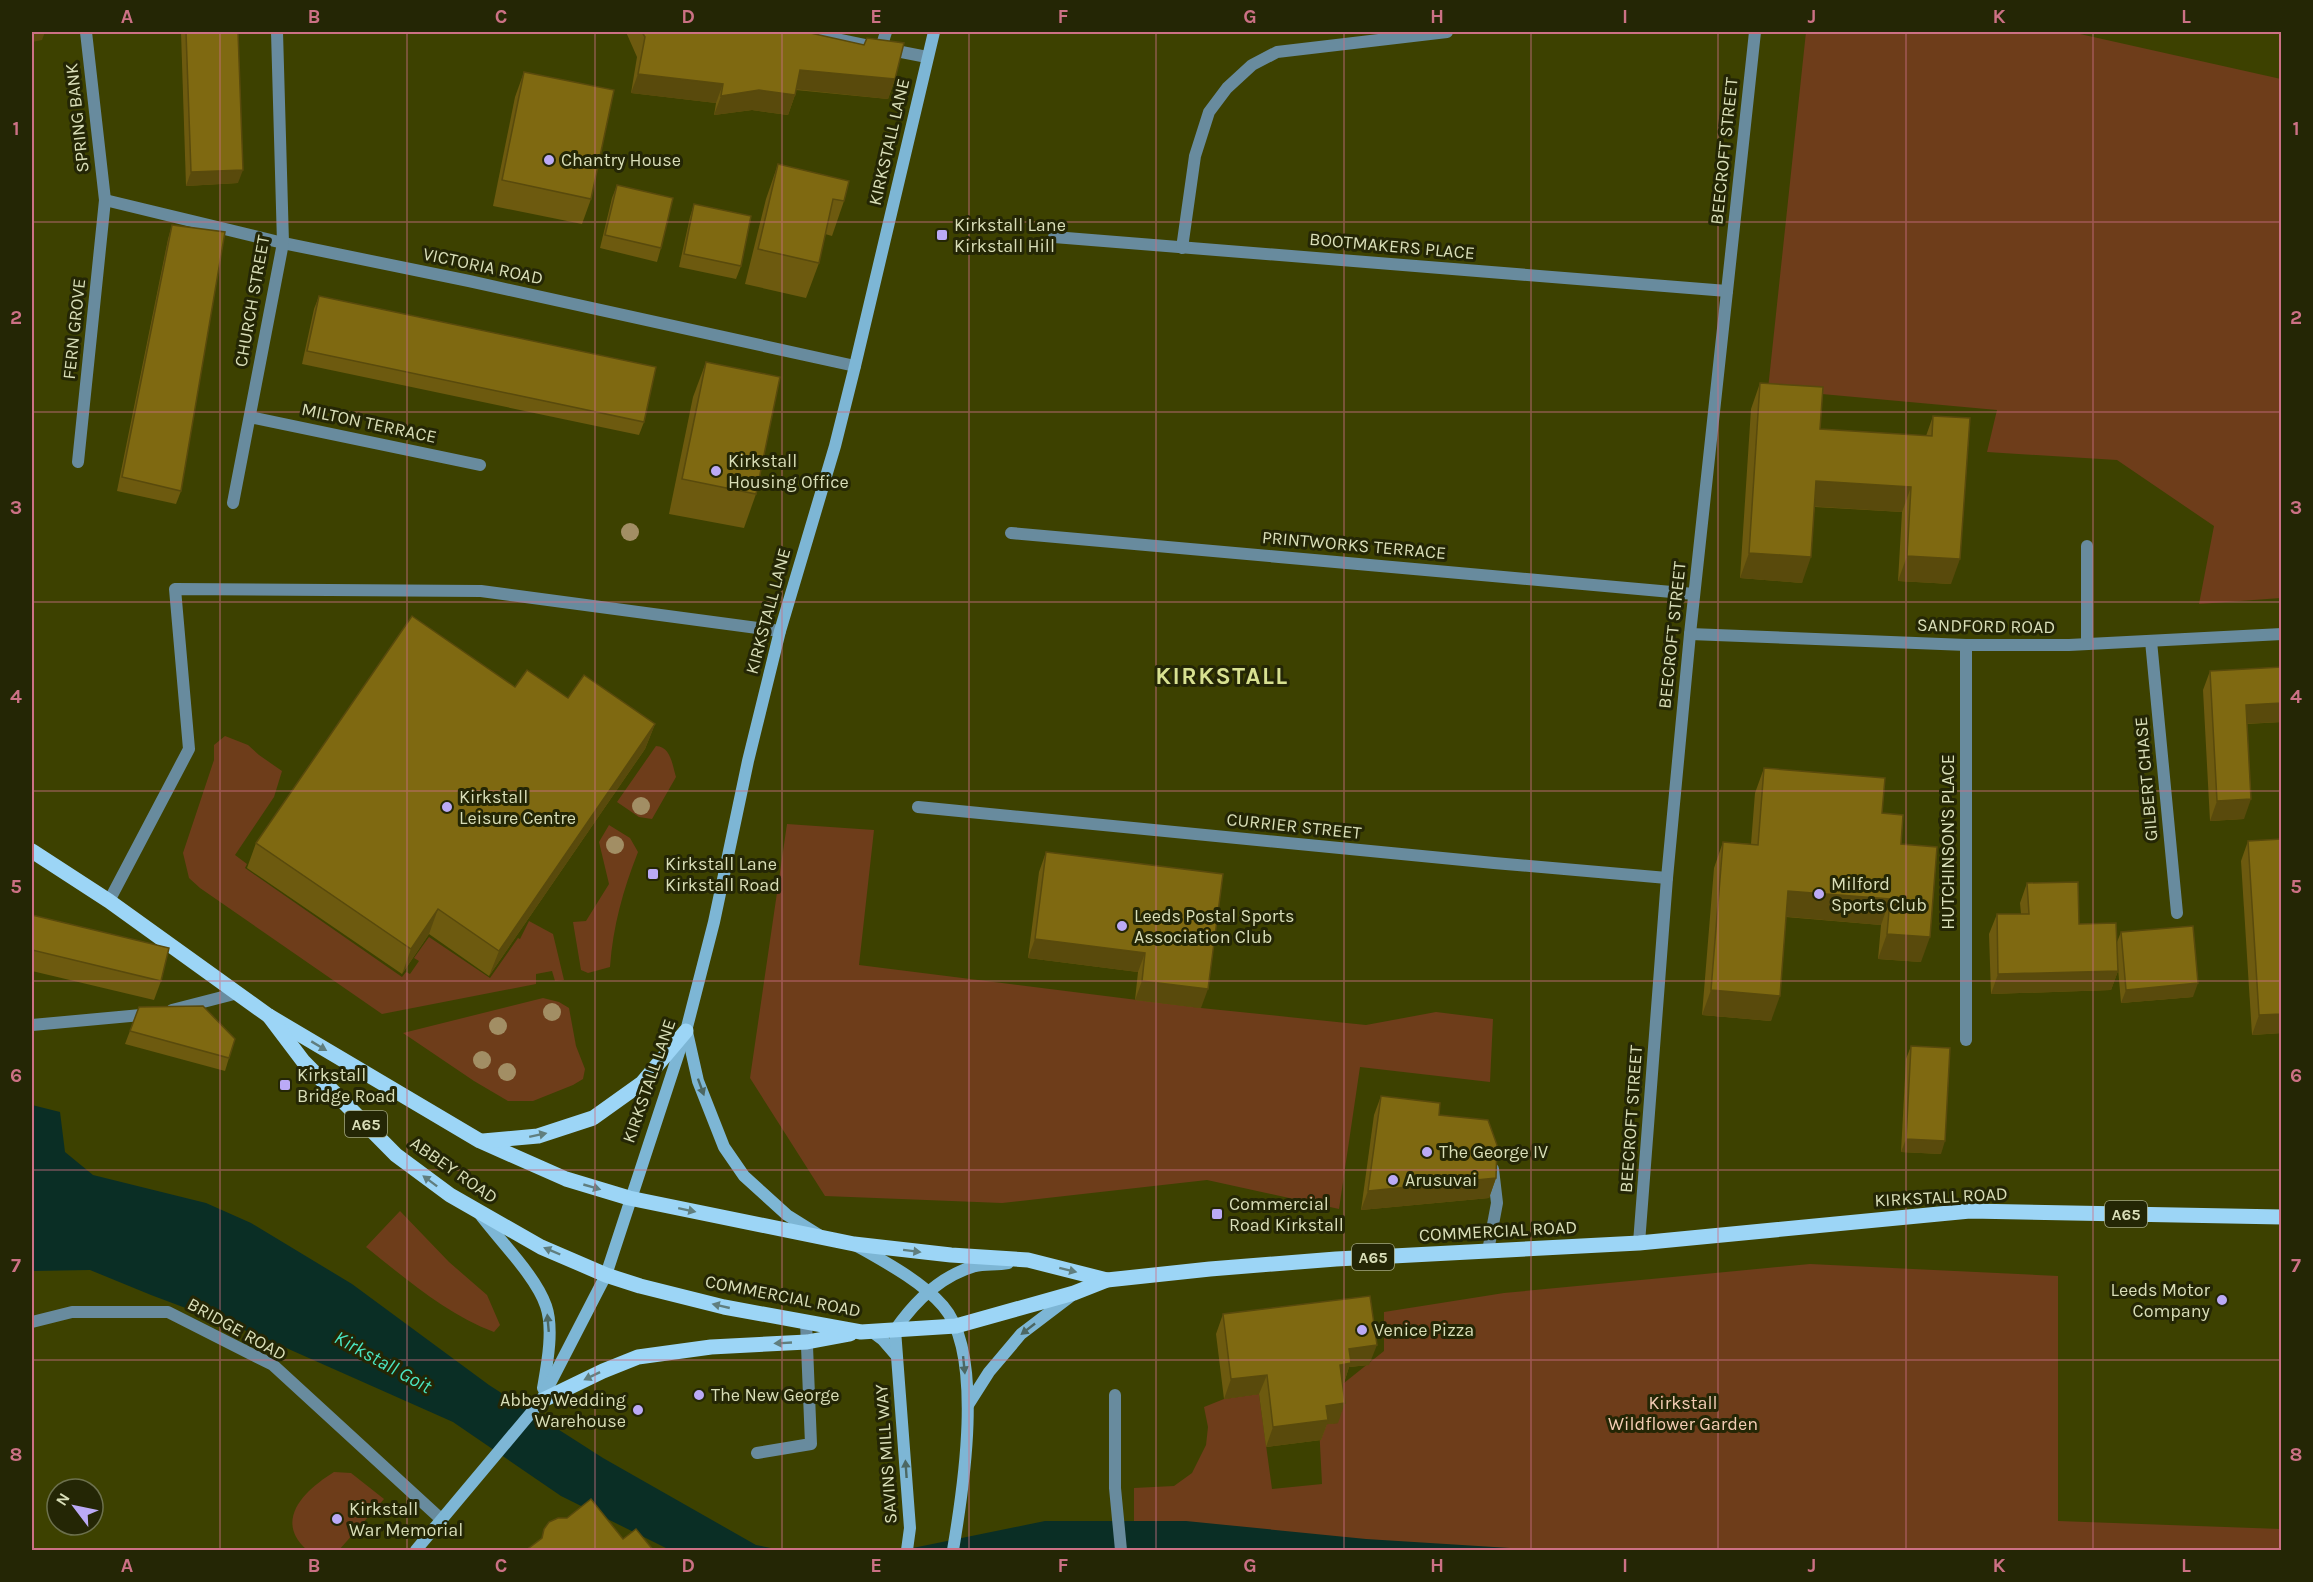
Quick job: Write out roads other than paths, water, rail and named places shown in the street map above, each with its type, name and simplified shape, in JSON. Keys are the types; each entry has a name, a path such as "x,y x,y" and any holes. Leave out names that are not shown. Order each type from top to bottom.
{"main road":[{"name":"KIRKSTALL LANE","path":"606,1275 629,1198 686,1030 714,922 748,761 780,631 855,366 934,32"},
{"name":"ABBEY ROAD","path":"32,851 109,901 269,1016 480,1141 566,1179 629,1198"},
{"name":"ABBEY ROAD","path":"269,1016 303,1061 396,1155 450,1195 479,1213 541,1247 627,1282"},
{"path":"480,1141 538,1136 593,1118 642,1083 686,1030"},
{"path":"686,1030 698,1081 724,1147 744,1176 787,1215 824,1238"},
{"name":"COMMERCIAL ROAD","path":"629,1198 854,1244 951,1255 1028,1260 1107,1280"},
{"name":"KIRKSTALL ROAD","path":"1639,1243 1970,1211 2282,1217"},
{"path":"479,1213 532,1280 547,1307 550,1350 541,1401"},
{"name":"COMMERCIAL ROAD","path":"627,1282 724,1306 806,1322 866,1331 895,1330 956,1326 1074,1293 1107,1280 1336,1259 1639,1243"},
{"path":"854,1244 898,1270 926,1292 943,1306 956,1326 962,1346 968,1405 967,1439 953,1551"},
{"path":"895,1330 926,1292 953,1275 976,1266 1028,1260"},
{"path":"416,1551 541,1401 606,1275"},
{"path":"968,1405 989,1372 1021,1334 1074,1293"},
{"name":"SAVINS MILL WAY","path":"895,1330 910,1527 907,1551"},
{"path":"541,1401 638,1357 711,1347 807,1341 866,1331 883,1340 896,1355"}],"street":[{"name":"SPRING BANK","path":"86,32 105,200"},
{"name":"CHURCH STREET","path":"233,503 283,243 277,32"},
{"path":"803,32 927,57"},
{"path":"882,48 886,32"},
{"path":"1182,248 1195,156 1209,112 1227,88 1252,65 1277,52 1447,32"},
{"name":"BEECROFT STREET","path":"1639,1243 1667,878 1690,634 1755,32"},
{"name":"VICTORIA ROAD","path":"105,200 283,243 469,281 855,366"},
{"name":"FERN GROVE","path":"78,462 105,200"},
{"name":"BOOTMAKERS PLACE","path":"1054,237 1727,291"},
{"name":"MILTON TERRACE","path":"250,417 480,465"},
{"name":"PRINTWORKS TERRACE","path":"1011,533 1694,594"},
{"path":"2087,546 2087,644"},
{"path":"109,901 189,749 175,589 481,591 780,631"},
{"name":"SANDFORD ROAD","path":"1690,634 1966,645 2087,644 2282,634"},
{"name":"GILBERT CHASE","path":"2151,641 2177,913"},
{"name":"HUTCHINSON'S PLACE","path":"1966,645 1966,1040"},
{"name":"CURRIER STREET","path":"918,807 1667,878"},
{"path":"32,1025 160,1013 238,993"},
{"path":"1488,1251 1497,1203 1491,1151"},
{"name":"BRIDGE ROAD","path":"32,1322 72,1312 168,1312 273,1365 442,1520"},
{"path":"756,1453 811,1444 806,1322"},
{"path":"1115,1395 1115,1488 1121,1551"}],"water":[{"name":"Kirkstall Goit","path":"32,1105 60,1112 65,1152 93,1175 206,1203 251,1223 352,1284 489,1385 603,1458 756,1545 781,1550 670,1550 561,1496 453,1422 257,1335 90,1270 32,1271 32,1190 34,1190"},
{"path":"1045,1521 1186,1521 1366,1539 1540,1550 903,1550"}],"place":[{"name":"Chantry House","path":"549,160"},
{"name":"Kirkstall Lane Kirkstall Hill","path":"942,235"},
{"name":"Kirkstall Housing Office","path":"716,471"},
{"name":"Kirkstall Leisure Centre","path":"447,807"},
{"name":"Kirkstall Lane Kirkstall Road","path":"653,874"},
{"name":"Milford Sports Club","path":"1819,894"},
{"name":"Leeds Postal Sports Association Club","path":"1122,926"},
{"name":"Kirkstall Bridge Road","path":"285,1085"},
{"name":"The George IV","path":"1427,1152"},
{"name":"Arusuvai","path":"1393,1180"},
{"name":"Commercial Road Kirkstall","path":"1217,1214"},
{"name":"Leeds Motor Company","path":"2222,1300"},
{"name":"Venice Pizza","path":"1362,1330"},
{"name":"The New George","path":"699,1395"},
{"name":"Abbey Wedding Warehouse","path":"638,1410"},
{"name":"Kirkstall War Memorial","path":"337,1519"}],"district":[{"name":"KIRKSTALL","path":"1222,676"}],"park label":[{"name":"Kirkstall Wildflower Garden","path":"1683,1413"}]}
